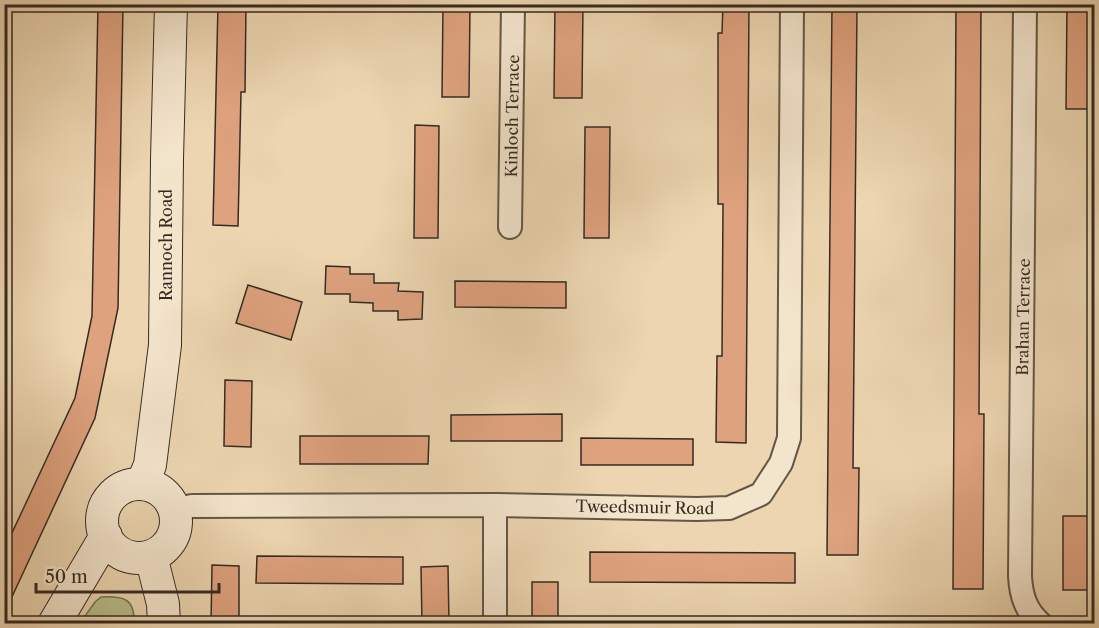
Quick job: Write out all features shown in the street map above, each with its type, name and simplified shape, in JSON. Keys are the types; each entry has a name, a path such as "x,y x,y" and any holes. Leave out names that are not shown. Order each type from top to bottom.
{"street":[{"name":"Rannoch Road","path":"142,484 150,465 165,345 171,4"},
{"name":"Kinloch Terrace","path":"510,227 513,4"},
{"name":"Tweedsmuir Road","path":"174,510 192,506 495,505 697,509 729,508 761,494 781,463 789,438 792,4"},
{"name":"Brahan Terrace","path":"1025,4 1020,576 1023,600 1028,610 1041,624"},
{"path":"142,484 153,486 170,500 176,524 172,537 164,548 151,556 141,558 130,557 111,545 105,536 102,521 105,506 114,494 127,486 142,484"},
{"path":"495,505 495,624"},
{"path":"54,624 105,536"},
{"path":"151,556 163,604 164,624"}],"green space":[{"path":"101,597 126,600 132,608 134,623 80,623"}],"building":[{"path":"98,4 123,4 118,308 95,418 4,614 4,550 75,398 92,316"},
{"path":"218,4 246,4 245,92 241,92 238,226 213,225"},
{"path":"443,4 470,4 469,97 442,97"},
{"path":"555,4 583,4 582,98 554,98"},
{"path":"723,4 749,4 746,443 716,442 717,356 722,356 723,204 718,204 718,33 722,33"},
{"path":"832,4 857,4 853,468 859,468 858,555 827,555"},
{"path":"956,4 981,4 979,414 984,414 983,589 953,589"},
{"path":"1067,4 1092,4 1092,35 1095,35 1095,109 1066,109"},
{"path":"415,125 439,126 438,238 414,238"},
{"path":"585,127 610,127 609,238 584,238"},
{"path":"326,266 350,267 350,274 374,274 374,283 399,283 398,291 423,292 422,319 398,320 398,311 373,311 373,303 350,302 350,294 325,294"},
{"path":"455,281 566,282 566,308 455,307"},
{"path":"248,285 302,302 291,340 236,323"},
{"path":"225,380 252,381 251,447 224,446"},
{"path":"562,414 562,441 451,441 451,415"},
{"path":"300,436 429,436 428,464 300,464"},
{"path":"581,438 693,439 693,465 581,465"},
{"path":"1063,516 1093,516 1093,590 1063,590"},
{"path":"590,552 795,553 795,583 590,582"},
{"path":"257,556 403,557 403,584 256,583"},
{"path":"212,565 239,566 239,624 211,624"},
{"path":"448,566 449,624 422,624 421,567"},
{"path":"532,582 558,582 558,624 532,624"}]}
